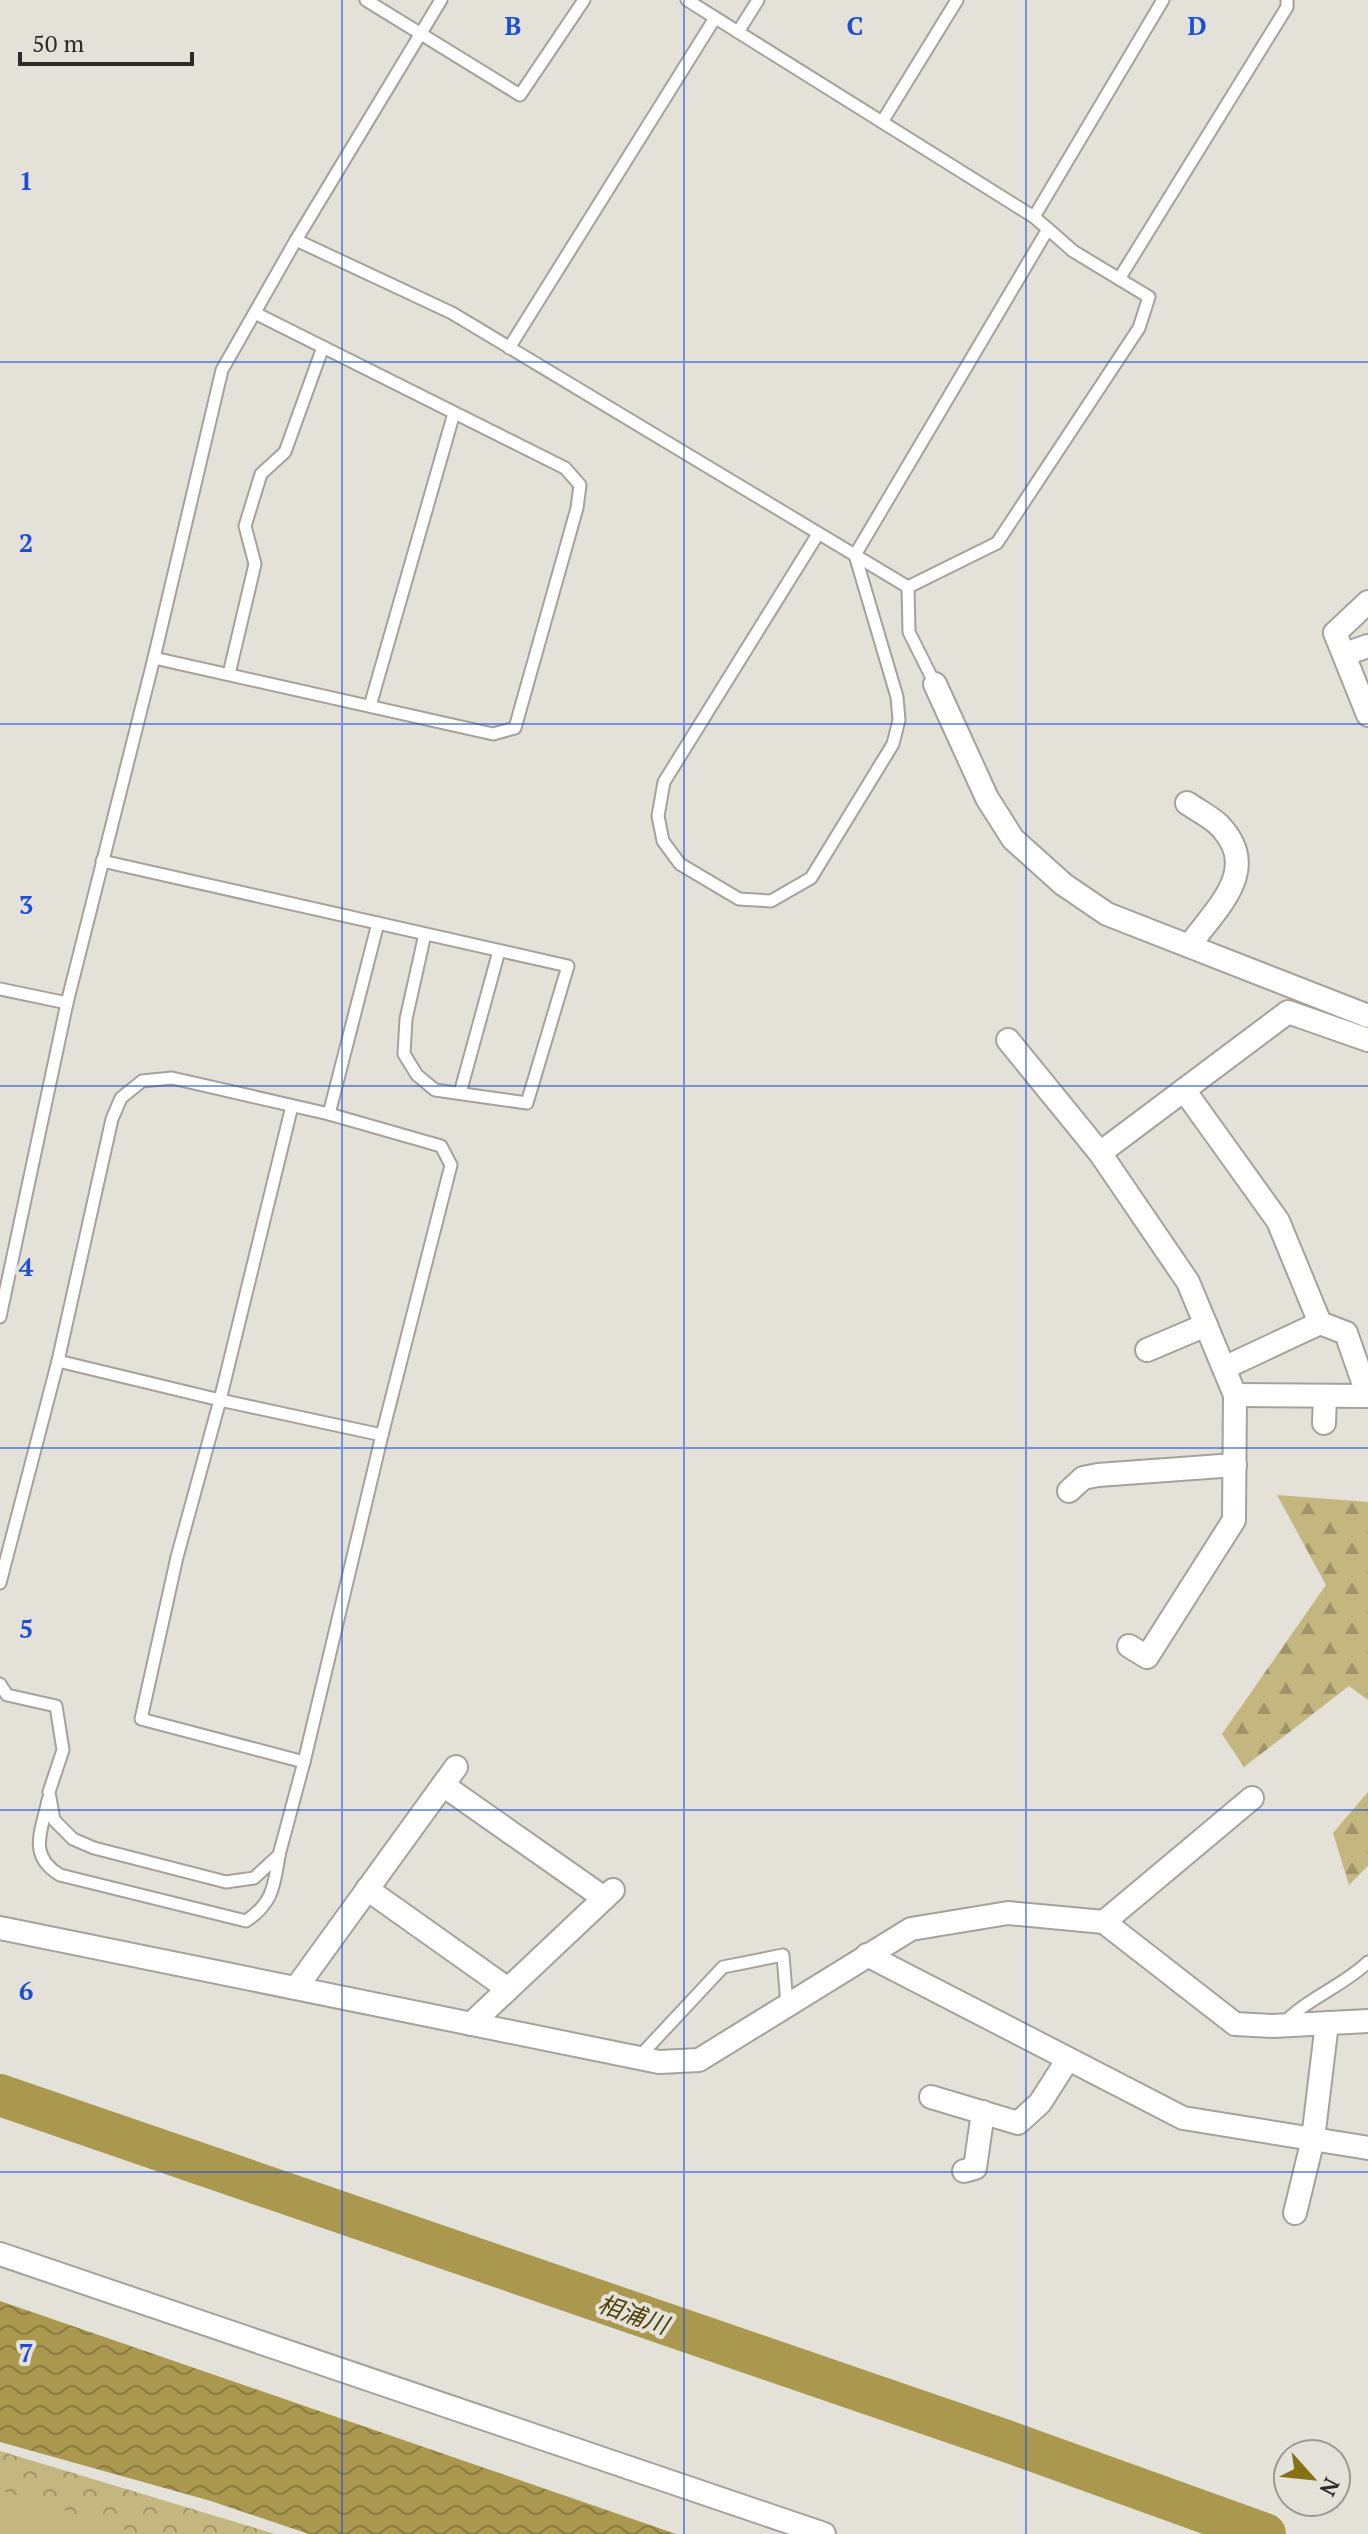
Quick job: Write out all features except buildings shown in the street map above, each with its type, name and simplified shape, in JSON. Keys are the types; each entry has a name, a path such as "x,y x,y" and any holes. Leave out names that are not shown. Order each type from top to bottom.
{"street":[{"path":"1368,602 1335,633 1368,715"},
{"path":"1345,654 1368,646"},
{"path":"935,684 987,798 1013,839 1063,884 1107,914 1368,1016"},
{"path":"1187,803 1216,822 1231,839 1239,862 1235,882 1189,946"},
{"path":"1100,1153 1288,1012 1368,1040"},
{"path":"1008,1040 1030,1051 1188,1282 1235,1395 1234,1520 1147,1657 1129,1646"},
{"path":"1184,1090 1278,1221 1320,1323"},
{"path":"1224,1368 1320,1323 1346,1333 1367,1396 1235,1395"},
{"path":"1147,1350 1206,1325"},
{"path":"1324,1423 1325,1396"},
{"path":"1069,1491 1083,1478 1098,1475 1235,1465"},
{"path":"296,1988 450,1776 609,1893 471,2024"},
{"path":"1104,1922 1252,1798"},
{"path":"367,1889 508,1989"},
{"path":"0,1928 659,2062 699,2060 911,1929 1008,1913 1104,1922 1235,2024 1282,2026 1368,2021"},
{"path":"867,1955 1183,2118 1368,2148"},
{"path":"1295,2213 1313,2139 1327,2023"},
{"path":"931,2097 1018,2123 1040,2103 1068,2059"},
{"path":"964,2171 975,2168 983,2112"},
{"path":"0,2254 824,2534"}],"lane":[{"path":"366,0 520,95 584,0"},
{"path":"0,1317 67,1003 154,658 222,370 296,240 441,0"},
{"path":"687,0 1034,217 1073,251 1149,297 1139,328 997,543 908,587"},
{"path":"738,32 758,0"},
{"path":"882,122 957,0"},
{"path":"1034,217 1163,0"},
{"path":"1119,279 1287,7 1287,0"},
{"path":"509,348 715,18"},
{"path":"818,534 664,782 658,816 663,841 680,864 739,899 771,901 811,878 893,744 899,720 897,697 855,555 1048,229"},
{"path":"296,240 452,313 908,587"},
{"path":"154,658 493,734 515,728 577,508 580,485 565,468 255,313"},
{"path":"229,674 255,564 245,526 261,474 285,452 323,347"},
{"path":"370,706 454,413"},
{"path":"908,587 909,632 935,684"},
{"path":"102,861 568,966 527,1103 435,1090 417,1075 404,1054 406,1019 425,934"},
{"path":"329,1114 378,923"},
{"path":"460,1093 499,951"},
{"path":"0,989 67,1003"},
{"path":"0,1583 58,1361 112,1119 121,1098 142,1081 172,1078 329,1114 441,1146 451,1165 279,1855 274,1889 262,1911 246,1921 60,1875 47,1867 38,1851 49,1792 63,1750 56,1706 7,1695 0,1684"},
{"path":"292,1106 220,1400 177,1557 141,1719 304,1762"},
{"path":"58,1361 382,1435"},
{"path":"49,1792 54,1820 73,1839 94,1848 226,1882 254,1878 279,1855"},
{"path":"638,2057 723,1967 783,1955 787,2005"},
{"path":"1282,2026 1297,2009 1355,1975 1368,1962"}],"green space":[{"path":"1277,1495 1368,1502 1368,1700 1349,1686 1244,1767 1222,1734 1326,1585"},
{"path":"1368,1792 1368,1866 1349,1885 1333,1833"},
{"path":"0,2451 275,2534 0,2534"},
{"path":"0,2490 139,2534 0,2534"}],"water":[{"path":"0,2301 676,2534 309,2534 211,2501 0,2442"}],"waterway":[{"name":"相浦川","path":"0,2095 1012,2443 1265,2534"}]}
